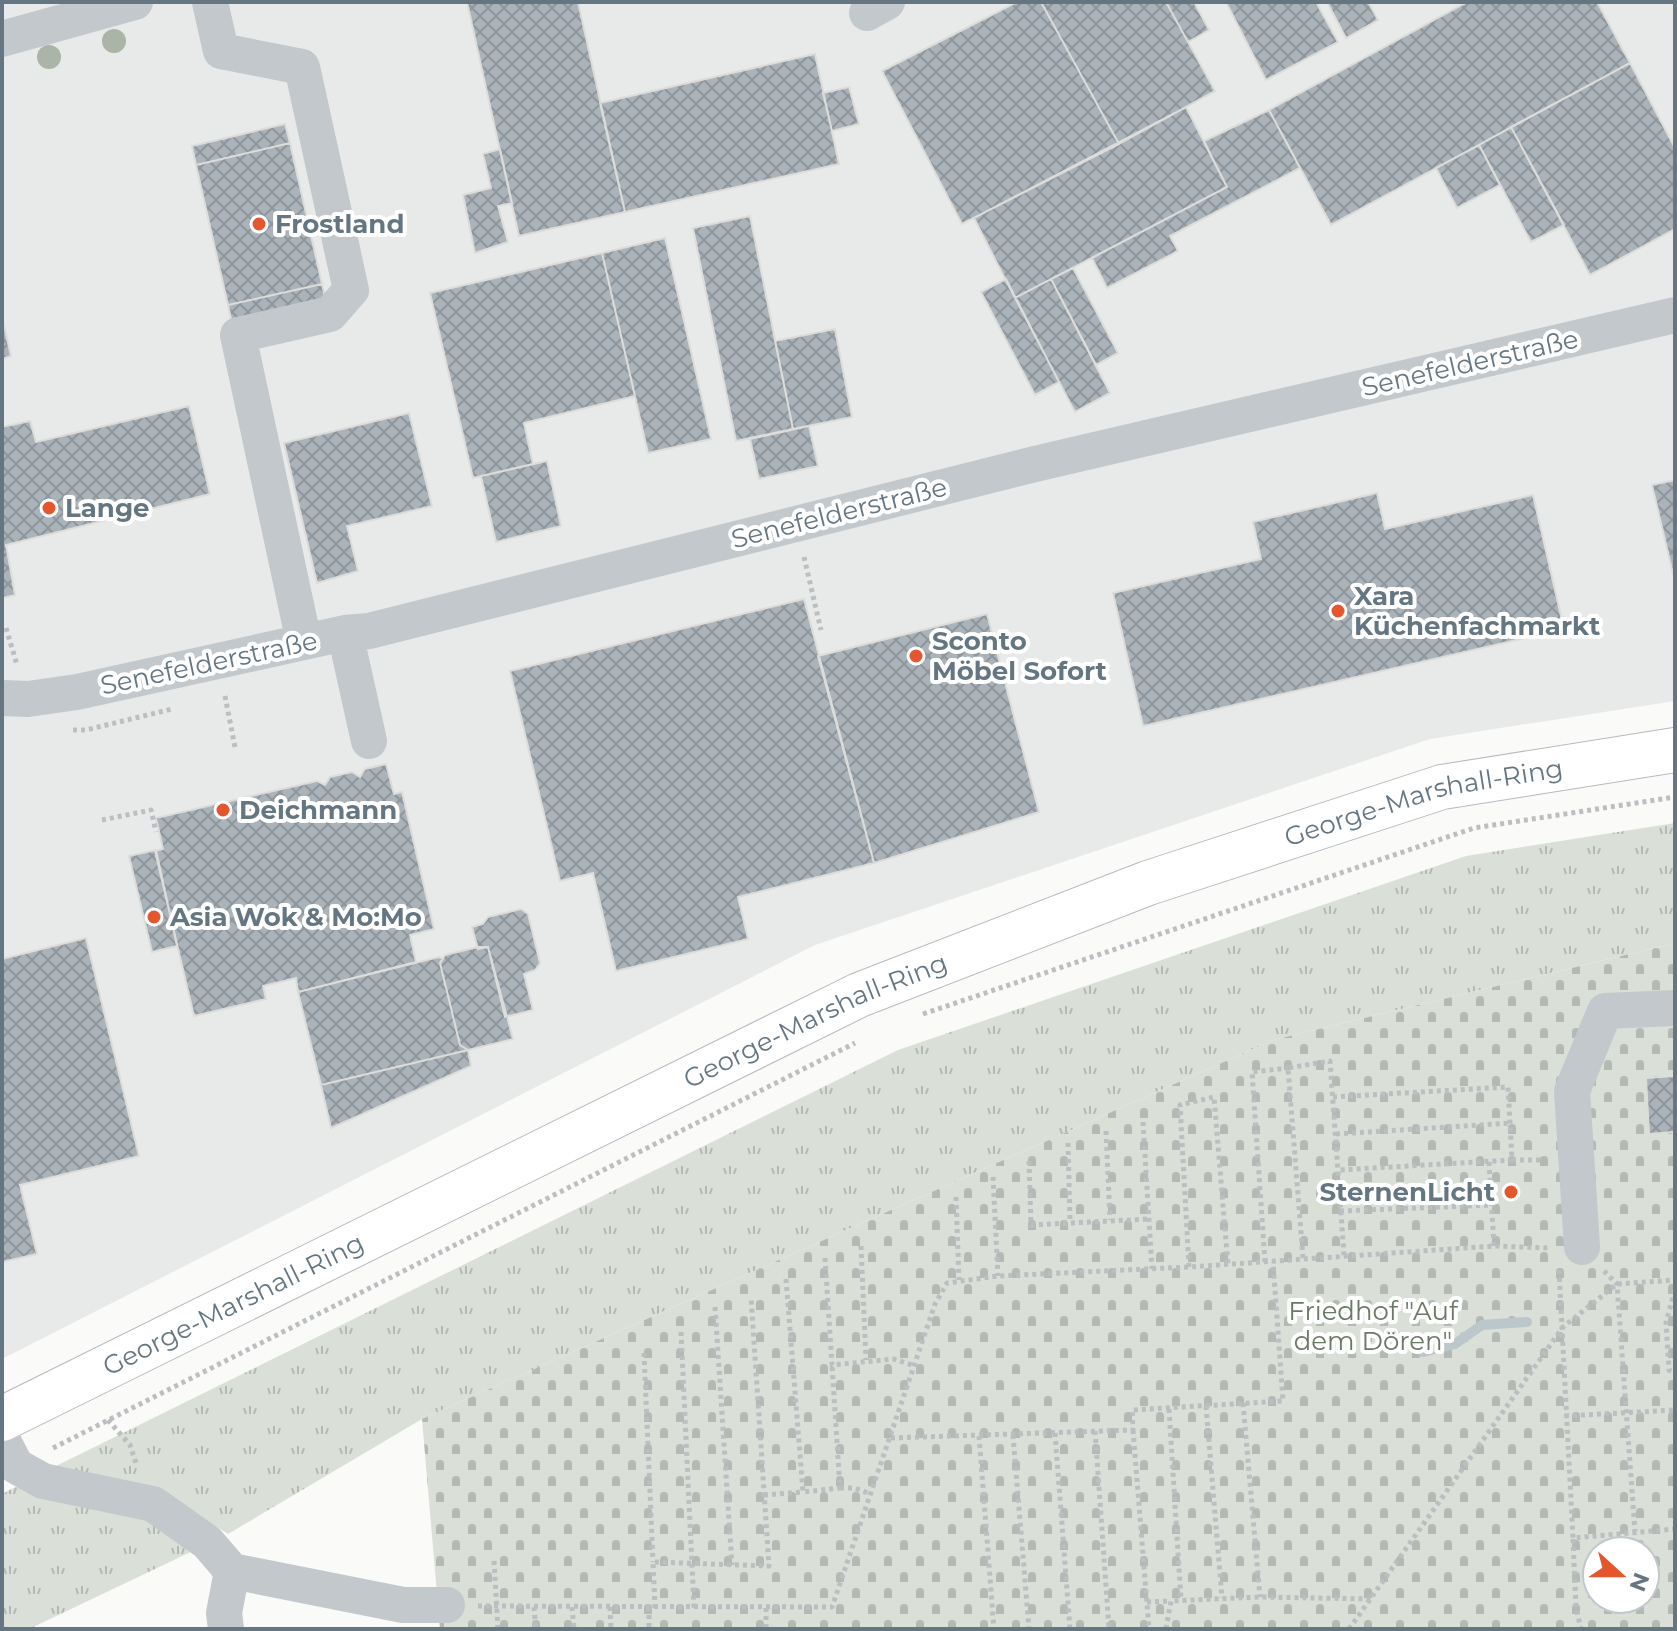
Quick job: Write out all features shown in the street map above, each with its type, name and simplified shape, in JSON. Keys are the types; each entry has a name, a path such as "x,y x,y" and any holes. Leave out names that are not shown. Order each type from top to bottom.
{"main road":[{"name":"George-Marshall-Ring","path":"2,1419 859,995 1148,883 1442,787 1675,750"}],"street":[{"path":"2,39 135,2"},
{"path":"210,2 221,51 302,67 351,290 330,314 238,335 304,642"},
{"name":"Senefelderstraße","path":"2,698 28,699 83,691 345,633 369,631 1035,464 1675,315"},
{"path":"345,633 369,741"},
{"path":"1566,1253 1572,1091 1605,1011 1675,1008"},
{"path":"9,1452 43,1481 153,1504 207,1542 232,1571 403,1605 447,1605"},
{"path":"226,1629 224,1613 232,1571"}],"path":[{"path":"803,554 821,630"},
{"path":"225,696 235,747"},
{"path":"920,1015 1474,828 1675,797"},
{"path":"102,820 151,810 156,832"},
{"path":"9,1452 108,1420 861,1040"},
{"path":"1265,1262 1252,1072 1330,1061 1344,1255"},
{"path":"1288,1068 1303,1258"},
{"path":"1333,1097 1508,1087 1512,1160 1339,1170"},
{"path":"1189,1267 1180,1105 1214,1097 1228,1265"},
{"path":"1143,1122 1152,1269"},
{"path":"1336,1134 1510,1123"},
{"path":"1106,1131 1110,1220"},
{"path":"1068,1143 1070,1222"},
{"path":"1029,1161 1031,1225 1149,1219"},
{"path":"1489,1162 1494,1246"},
{"path":"993,1177 998,1276"},
{"path":"956,1197 959,1280"},
{"path":"1340,1211 1492,1205"},
{"path":"861,1246 866,1360"},
{"path":"496,1607 832,1607 935,1304 947,1283 998,1276 1228,1265 1494,1246 1566,1253 1563,1327 1565,1416 1576,1608 1581,1629"},
{"path":"825,1258 840,1488"},
{"path":"1149,1629 1132,1410 1283,1401 1273,1262"},
{"path":"786,1279 803,1492"},
{"path":"1349,1629 1563,1327 1617,1284 1675,1280"},
{"path":"1617,1284 1635,1532"},
{"path":"1675,1290 1666,1322 1669,1370 1675,1373"},
{"path":"653,1562 769,1566 751,1297"},
{"path":"715,1307 732,1565"},
{"path":"681,1332 694,1608"},
{"path":"644,1353 653,1562 649,1629"},
{"path":"832,1365 894,1359 915,1366"},
{"path":"1243,1403 1260,1597"},
{"path":"1206,1406 1222,1598"},
{"path":"1169,1409 1181,1600"},
{"path":"1565,1416 1675,1410"},
{"path":"108,1420 130,1445 139,1475"},
{"path":"891,1438 1133,1430"},
{"path":"1095,1431 1109,1629"},
{"path":"1055,1433 1070,1629"},
{"path":"1013,1435 1029,1629"},
{"path":"979,1436 994,1629"},
{"path":"764,1495 840,1488 854,1488 871,1494"},
{"path":"1573,1538 1675,1529"},
{"path":"494,1561 498,1629"},
{"path":"1147,1602 1260,1597 1371,1599"},
{"path":"1166,1629 1171,1601"},
{"path":"534,1607 536,1629"},
{"path":"572,1607 574,1629"},
{"path":"610,1607 611,1629"},
{"path":"766,1608 766,1629"}],"shaded area":[{"path":"2,2 1675,2 1675,701 1430,739 815,945 2,1359"}],"green space":[{"path":"1675,823 1675,943 1273,1040 422,1419 228,1534 161,1491 48,1470 898,1050 1466,856"},
{"name":"Friedhof \"Auf dem Dören\"","path":"1675,943 1675,1629 440,1629 422,1419 1273,1040"},
{"path":"19,1485 146,1520 197,1549 29,1629 2,1629 2,1494"}],"building":[{"path":"467,2 578,2 625,212 519,236"},
{"path":"1017,2 1041,2 1119,144 962,224 882,71"},
{"path":"1041,2 1166,2 1215,91 1119,144"},
{"path":"1166,2 1194,2 1209,30 1188,42"},
{"path":"1226,2 1316,2 1338,42 1266,80"},
{"path":"1327,2 1368,2 1378,20 1346,38"},
{"path":"1467,2 1597,2 1630,63 1331,225 1269,110"},
{"path":"815,54 839,164 625,212 600,103"},
{"path":"1630,63 1675,148 1675,229 1590,275 1511,127"},
{"path":"849,87 859,124 832,131 823,93"},
{"path":"1186,107 1227,187 1015,298 974,218"},
{"path":"1269,110 1300,168 1170,236 1178,251 1107,288 1092,258 1227,187 1204,141"},
{"path":"285,124 290,143 196,165 192,146"},
{"path":"1511,127 1564,225 1531,242 1479,145"},
{"name":"Frostland","path":"290,143 322,284 228,305 196,165"},
{"path":"1479,145 1500,185 1457,208 1436,168"},
{"path":"500,149 512,203 498,206 508,242 475,253 463,195 491,188 483,154"},
{"path":"750,216 793,429 736,441 693,228"},
{"path":"665,238 711,439 648,453 602,253"},
{"path":"602,253 635,396 524,423 533,464 473,478 430,293"},
{"path":"1073,268 1118,353 1096,365 1051,279"},
{"path":"1006,279 1059,382 1035,395 981,292"},
{"path":"1051,279 1110,393 1075,412 1015,298"},
{"path":"322,284 327,306 233,328 228,305"},
{"path":"2,317 11,356 2,359"},
{"path":"835,329 852,417 793,429 775,341"},
{"path":"189,406 210,494 6,545 15,595 2,598 2,427 30,421 36,442"},
{"path":"409,413 432,506 347,526 358,571 317,583 284,443"},
{"path":"809,426 818,466 759,479 750,439"},
{"path":"547,461 561,526 496,542 481,476"},
{"path":"1675,480 1675,582 1652,485"},
{"name":"Xara Küchenfachmarkt","path":"1377,493 1385,529 1533,495 1564,629 1143,726 1113,593 1261,559 1253,522"},
{"path":"804,599 874,863 738,897 748,939 616,971 593,873 560,881 510,671"},
{"path":"987,614 1039,812 874,863 818,656"},
{"path":"386,764 394,794 402,792 434,929 410,935 416,962 298,992 296,978 263,986 266,999 194,1016 155,851 163,849 156,818 317,781 325,785 330,777 352,772 360,777 365,769"},
{"path":"156,850 177,946 152,952 129,856"},
{"path":"521,909 528,914 540,963 535,970 524,974 533,1010 505,1017 488,947 478,949 472,927 483,924 488,917"},
{"path":"86,938 139,1156 20,1185 37,1254 2,1262 2,959"},
{"path":"488,947 513,1039 468,1050 460,1045 440,963 445,955"},
{"path":"439,957 443,959 440,963 460,1045 468,1050 321,1085 298,992"},
{"path":"468,1050 471,1066 331,1128 321,1085"},
{"path":"1675,1076 1675,1159 1673,1132 1649,1134 1646,1078"}],"waterway":[{"path":"1423,1352 1455,1344 1482,1325 1527,1322"}],"place":[{"name":"Frostland","path":"259,224"},
{"name":"Lange","path":"49,508"},
{"name":"Xara Küchenfachmarkt","path":"1338,611"},
{"name":"Sconto Möbel Sofort","path":"916,656"},
{"name":"Deichmann","path":"223,810"},
{"name":"Asia Wok & Mo:Mo","path":"154,917"},
{"name":"SternenLicht","path":"1511,1192"}]}
